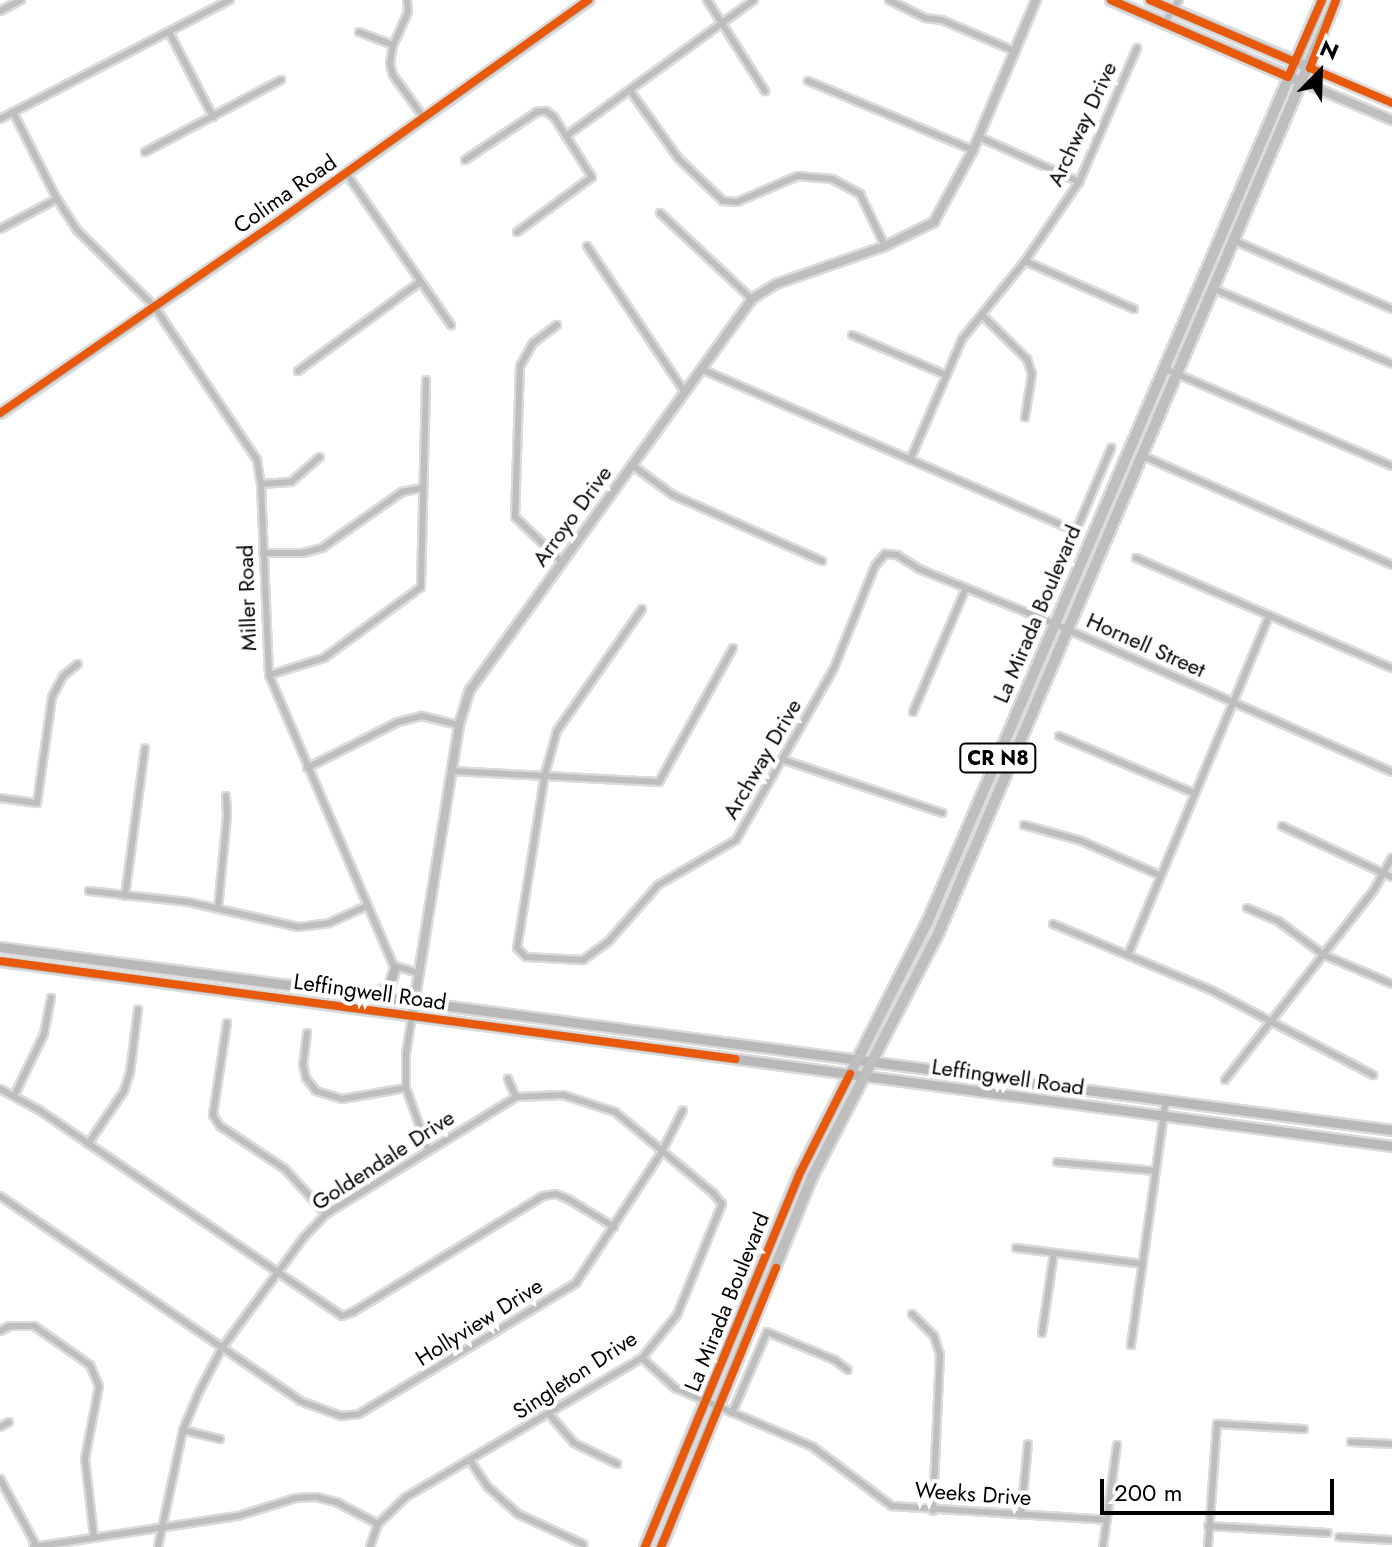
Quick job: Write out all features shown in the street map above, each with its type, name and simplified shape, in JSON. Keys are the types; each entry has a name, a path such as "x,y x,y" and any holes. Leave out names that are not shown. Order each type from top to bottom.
{"main road":[{"name":"Colima Road","path":"0,413 424,118 576,4 588,0"},
{"path":"1111,0 1304,83"},
{"path":"1150,0 1176,5 1310,68"},
{"name":"La Mirada Boulevard","path":"645,1547 801,1171 927,923 1322,0"},
{"name":"La Mirada Boulevard","path":"661,1547 812,1177 938,934 1304,83 1336,0"},
{"name":"Leffingwell Road","path":"0,947 1392,1130"},
{"name":"Leffingwell Road","path":"0,961 1392,1146"},
{"path":"371,996 387,989 395,968"}],"street":[{"path":"0,11 21,0"},
{"path":"0,119 230,0"},
{"path":"407,0 408,12 393,45 390,64 393,75 424,118"},
{"path":"707,0 765,91"},
{"path":"566,136 631,92 754,0"},
{"path":"889,0 1014,51"},
{"name":"Arroyo Drive","path":"428,1149 406,1088 406,1052 459,725 470,690 752,299 776,284 885,246 934,222 979,137 1036,0"},
{"path":"1164,23 1176,5"},
{"path":"169,32 213,117"},
{"path":"359,32 393,45"},
{"name":"Archway Drive","path":"910,460 962,339 1025,261 1079,182 1137,48"},
{"path":"1310,68 1392,103"},
{"path":"145,152 281,80"},
{"path":"808,81 973,150"},
{"path":"1304,83 1392,120"},
{"path":"631,92 679,159 723,201 737,202 798,176 832,179 860,194 885,246"},
{"path":"465,160 537,112 546,111 554,117 592,177 517,232"},
{"name":"Miller Road","path":"13,112 57,199 77,230 154,306 257,460 261,484 269,675 395,968"},
{"path":"979,137 1079,182"},
{"path":"346,173 451,325"},
{"path":"0,229 57,199"},
{"path":"660,213 752,299"},
{"path":"1235,241 1392,309"},
{"path":"587,246 684,391"},
{"path":"1025,261 1134,309"},
{"path":"298,371 420,282"},
{"path":"1214,289 1392,364"},
{"path":"983,316 1027,359 1032,374 1025,417"},
{"path":"557,325 533,343 520,366 515,517 561,561"},
{"path":"852,335 946,375"},
{"path":"1163,368 1392,466"},
{"path":"701,369 1076,531"},
{"path":"269,675 324,658 421,587 426,380"},
{"name":"La Mirada Boulevard","path":"1039,618 1111,448"},
{"path":"1143,456 1392,565"},
{"path":"261,484 291,482 320,457"},
{"path":"632,465 673,495 822,561"},
{"path":"263,553 303,553 322,548 402,492 423,488"},
{"name":"Archway Drive","path":"545,774 517,948 526,957 583,960 608,942 658,885 736,840 834,668 875,566 885,554"},
{"name":"Hornell Street","path":"885,554 897,555 919,569 1055,624 1392,772"},
{"path":"1136,558 1392,668"},
{"path":"913,712 966,588"},
{"path":"545,774 557,731 642,609"},
{"path":"1128,955 1269,616"},
{"path":"451,771 659,782 733,648"},
{"path":"0,798 37,803 52,697 63,676 78,664"},
{"path":"307,768 398,722 422,716 459,725"},
{"path":"1059,736 1193,793"},
{"path":"125,896 145,748"},
{"path":"784,760 942,813"},
{"path":"218,909 227,816 226,796"},
{"path":"1024,825 1079,840 1159,875"},
{"path":"1282,826 1388,876"},
{"path":"1225,1080 1388,876 1392,858"},
{"path":"89,891 188,902 298,927 329,923 367,906"},
{"path":"1247,908 1278,921 1324,955 1392,984"},
{"path":"1053,924 1211,990 1373,1075"},
{"path":"395,968 417,973"},
{"path":"14,1096 44,1034 51,998"},
{"path":"88,1144 124,1091 130,1073 138,1010"},
{"path":"227,1023 213,1115 220,1126 285,1169 326,1214"},
{"path":"307,1033 303,1064 306,1078 316,1091 342,1099 406,1088"},
{"path":"508,1079 516,1097"},
{"path":"0,1089 88,1144 342,1316 543,1196 556,1194 568,1199 614,1227"},
{"name":"Goldendale Drive","path":"158,1547 183,1430 222,1348 275,1273 326,1214 516,1097 563,1095 615,1112 661,1153"},
{"path":"1131,1345 1166,1100"},
{"name":"Hollyview Drive","path":"0,1196 300,1401 341,1416 359,1414 576,1283 661,1153 683,1110"},
{"name":"Singleton Drive","path":"370,1547 378,1524 406,1497 471,1462 642,1358 677,1315 722,1204 713,1193 661,1153"},
{"path":"1057,1162 1156,1171"},
{"path":"1016,1248 1143,1264"},
{"path":"1042,1333 1054,1253"},
{"path":"912,1314 934,1336 940,1354 933,1511"},
{"path":"0,1331 10,1326 34,1326 90,1365 99,1386 85,1459 94,1537"},
{"path":"732,1413 767,1332 835,1360 848,1370"},
{"name":"Weeks Drive","path":"642,1358 675,1388 813,1447 892,1506 1106,1520"},
{"path":"549,1414 574,1443 617,1464"},
{"path":"0,1427 9,1422"},
{"path":"1208,1547 1217,1424 1304,1429"},
{"path":"183,1430 220,1439"},
{"path":"1351,1442 1392,1444"},
{"path":"1021,1515 1028,1444"},
{"path":"1103,1547 1117,1445"},
{"path":"471,1462 488,1487 518,1514 583,1544"},
{"path":"0,1479 35,1546 238,1516 296,1498 316,1497 336,1502 378,1524"},
{"path":"1208,1526 1328,1533"},
{"path":"1339,1537 1392,1540"}],"cycle path":[{"path":"0,413 284,217 588,0"},
{"path":"1111,0 1288,77 1322,0"},
{"path":"1150,0 1295,62"},
{"path":"1336,0 1310,68 1392,103"},
{"path":"0,961 735,1059"},
{"path":"645,1547 801,1171 850,1074"},
{"path":"661,1547 776,1268"}]}
